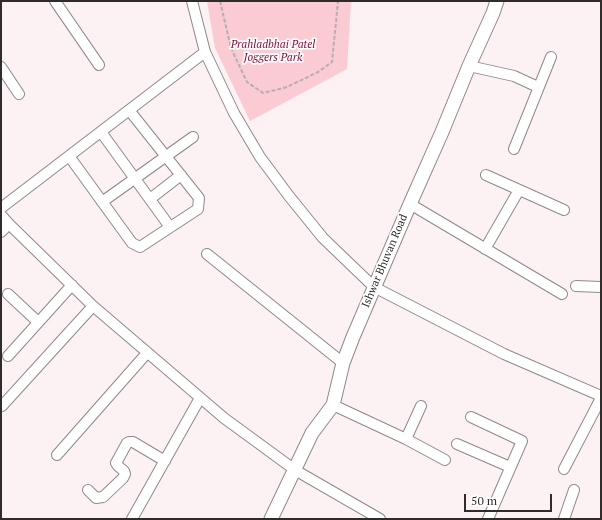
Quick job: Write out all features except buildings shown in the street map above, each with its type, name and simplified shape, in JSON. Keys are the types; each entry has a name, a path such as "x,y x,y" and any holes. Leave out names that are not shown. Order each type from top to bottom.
{"street":[{"path":"55,1 98,64"},
{"path":"192,1 205,52 234,113 260,157 323,238 374,287 504,354 601,397 564,469"},
{"name":"Ishwar Bhuvan Road","path":"271,519 312,433 333,405 343,363 374,287 442,132 497,1"},
{"path":"1,208 205,52"},
{"path":"514,149 551,57"},
{"path":"469,66 514,76 538,87"},
{"path":"1,67 19,94"},
{"path":"69,156 132,243 140,247 198,209 198,198 129,110"},
{"path":"101,132 170,227"},
{"path":"102,202 193,137"},
{"path":"150,199 181,175"},
{"path":"486,176 564,210"},
{"path":"485,249 519,190"},
{"path":"410,204 562,294"},
{"path":"1,215 93,306 224,418 295,470 380,519"},
{"path":"1,232 9,224"},
{"path":"207,254 343,363"},
{"path":"8,356 72,285"},
{"path":"576,286 601,287"},
{"path":"8,294 38,322"},
{"path":"2,406 93,306"},
{"path":"57,455 147,353"},
{"path":"132,519 200,398"},
{"path":"333,405 406,439 445,460"},
{"path":"406,439 422,406"},
{"path":"471,417 522,441 488,519"},
{"path":"88,490 96,498 103,497 123,478 124,471 116,463 129,442 133,442 165,460"},
{"path":"457,444 510,467"},
{"path":"564,519 574,490"}],"path":[{"path":"220,1 231,48 246,82 263,93 287,87 318,72 332,62 338,1"}],"green space":[{"name":"Prahladbhai Patel Joggers Park","path":"207,1 351,1 347,69 250,121 215,48"}]}
